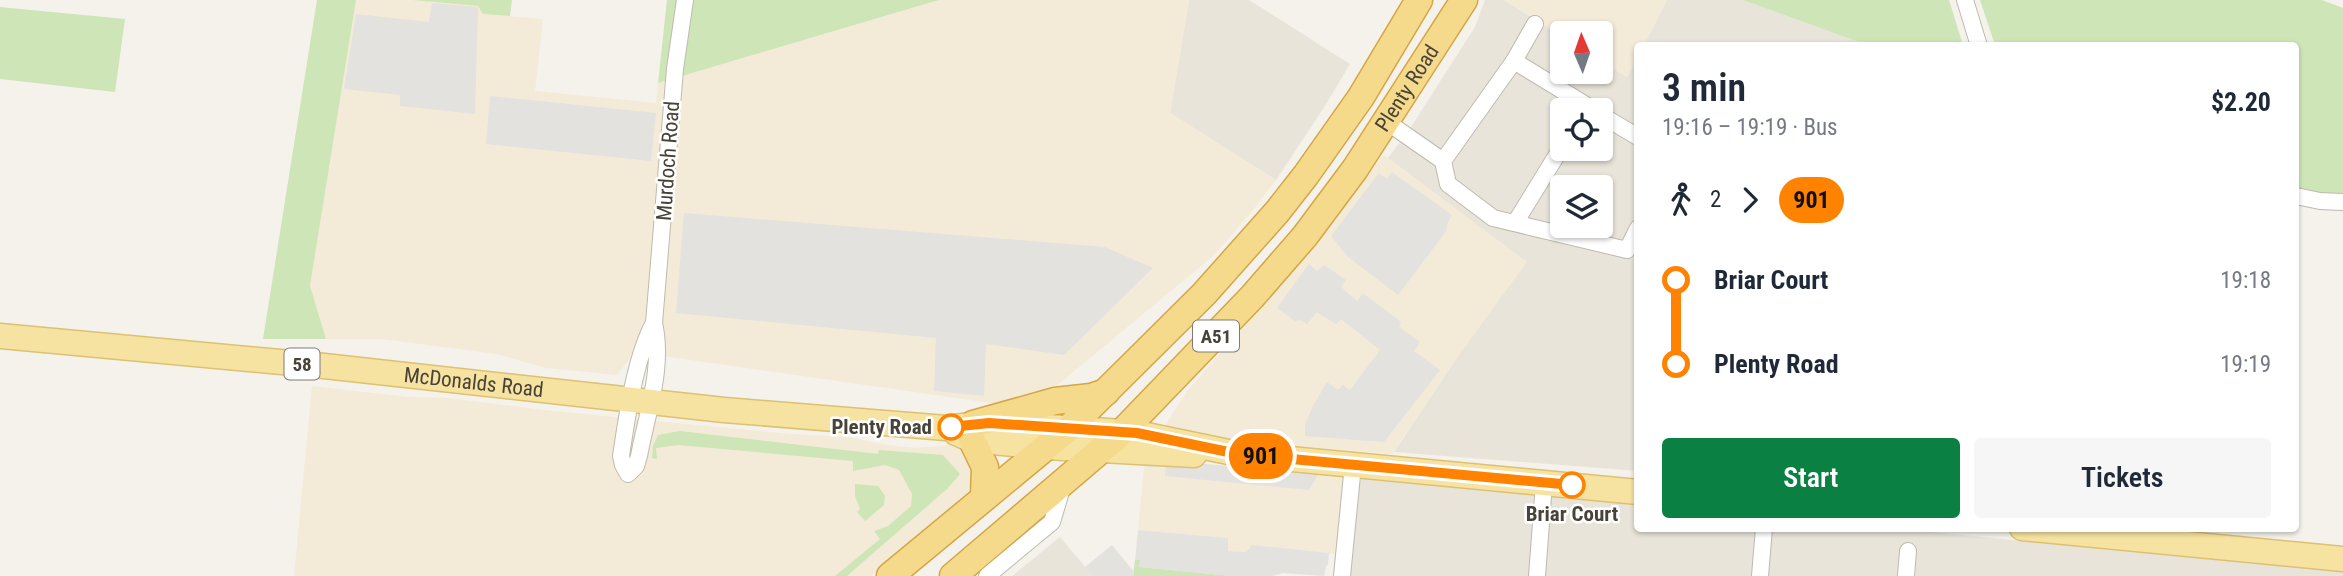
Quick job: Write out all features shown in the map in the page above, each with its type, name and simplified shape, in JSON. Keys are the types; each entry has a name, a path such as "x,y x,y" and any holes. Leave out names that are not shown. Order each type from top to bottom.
{"highway":[{"name":"Plenty Road","path":"890,576 1070,427 1197,300 1277,212 1306,175 1361,97 1419,0"},
{"name":"Plenty Road","path":"953,576 1122,432 1200,353 1305,236 1387,122 1464,0"},
{"path":"984,497 985,467 972,432 1055,401 1106,392"}],"main road":[{"name":"McDonalds Road","path":"0,336 324,366 640,402 946,428 1046,447 1102,450"},
{"name":"58","path":"1070,427 1164,437 1238,454"},
{"name":"McDonalds Road","path":"972,432 1070,427"},
{"name":"58","path":"1102,450 1180,455 1238,454 1634,492"},
{"path":"2063,532 2343,559"}],"street":[{"name":"Murdoch Road","path":"640,402 658,347 654,323 675,69 685,0"},
{"path":"1965,0 1978,42"},
{"path":"1443,161 1514,61 1535,24"},
{"path":"1514,61 1571,98"},
{"path":"1387,122 1443,161 1448,184 1493,218 1627,250 1634,236"},
{"path":"1613,122 1634,135"},
{"path":"1515,223 1553,161"},
{"path":"2299,196 2325,201 2343,200"},
{"path":"1342,576 1353,465"},
{"path":"988,576 1052,522 1064,483"},
{"path":"1537,576 1544,483"},
{"path":"1759,576 1764,532"},
{"path":"1906,576 1908,551"}],"shaded area":[{"path":"356,0 412,0 478,6 483,14 543,19 535,91 656,103 658,83 939,0 1189,0 1170,113 1276,180 1213,256 1054,388 999,404 635,352 617,375 546,368 497,354 382,339 326,339 310,286"},
{"path":"1189,0 1249,0 1350,64 1276,180 1170,113"},
{"path":"1485,0 1504,0 1550,29 1550,84 1614,84 1614,69 1627,77 1634,63 1634,471 1394,452 1458,356 1526,262 1388,158 1475,27"},
{"path":"1504,0 1667,0 1645,42 1634,42 1634,63 1627,77 1614,69 1614,21 1550,21 1550,29"},
{"path":"1667,0 1743,0 1859,42 1645,42"},
{"path":"432,3 478,7 475,114 400,106 400,95 344,89 356,14 429,22"},
{"path":"490,96 656,113 651,161 486,144"},
{"path":"1384,155 1527,262 1458,356 1392,454 1243,442 1162,430 1188,390 1308,254"},
{"path":"1392,172 1452,215 1447,230 1398,295 1348,257 1331,236 1379,173 1387,179"},
{"path":"684,213 1105,247 1153,268 1064,355 986,344 984,396 934,391 936,338 676,313"},
{"path":"1309,264 1317,271 1324,265 1346,280 1341,287 1357,301 1363,293 1401,322 1399,327 1420,342 1414,351 1440,370 1384,442 1305,436 1305,425 1327,382 1338,390 1343,385 1350,390 1380,350 1341,319 1336,324 1317,312 1307,324 1299,319 1296,322 1277,308"},
{"path":"312,386 789,434 848,437 914,448 952,445 960,447 971,456 974,485 968,494 871,576 294,576"},
{"path":"1145,459 1166,461 1165,476 1319,473 1342,475 1335,554 1252,545 1246,552 1227,551 1228,538 1138,530"},
{"path":"1166,461 1319,473 1309,490 1165,476"},
{"path":"1342,475 1634,503 1634,532 1931,532 2274,565 2343,566 2343,576 1333,576"},
{"path":"1138,530 1228,538 1228,551 1246,552 1252,545 1329,553 1328,565 1324,576 1283,573 1272,576 1232,576 1139,567 1140,560 1135,560"},
{"path":"1060,537 1093,576 1012,576"},
{"path":"1112,545 1134,572 1133,576 1093,576 1085,567"}],"green space":[{"path":"317,0 356,0 310,286 326,339 263,339"},
{"path":"412,0 512,0 510,16 483,14 478,6"},
{"path":"667,0 939,0 658,83"},
{"path":"1743,0 1949,0 1962,42 1859,42"},
{"path":"1980,0 2322,0 2343,8 2343,196 2299,189 2299,42 1994,42"},
{"path":"0,7 125,19 115,92 0,79"},
{"path":"680,431 878,454 879,450 943,455 960,474 948,488 847,576 835,576 880,539 874,531 888,526 911,506 912,494 899,470 885,465 853,471 853,461 678,445 656,448 657,459 652,458 658,435"},
{"path":"855,484 878,486 885,496 884,505 865,521 857,512 860,509 855,496"},
{"path":"1135,560 1140,560 1140,567 1232,576 1133,576"}],"bus line":[{"name":"901","path":"951,427 989,423 1137,433 1238,454 1572,485"}],"place":[{"name":"Plenty Road","path":"951,427"},
{"name":"Briar Court","path":"1572,485"}]}
